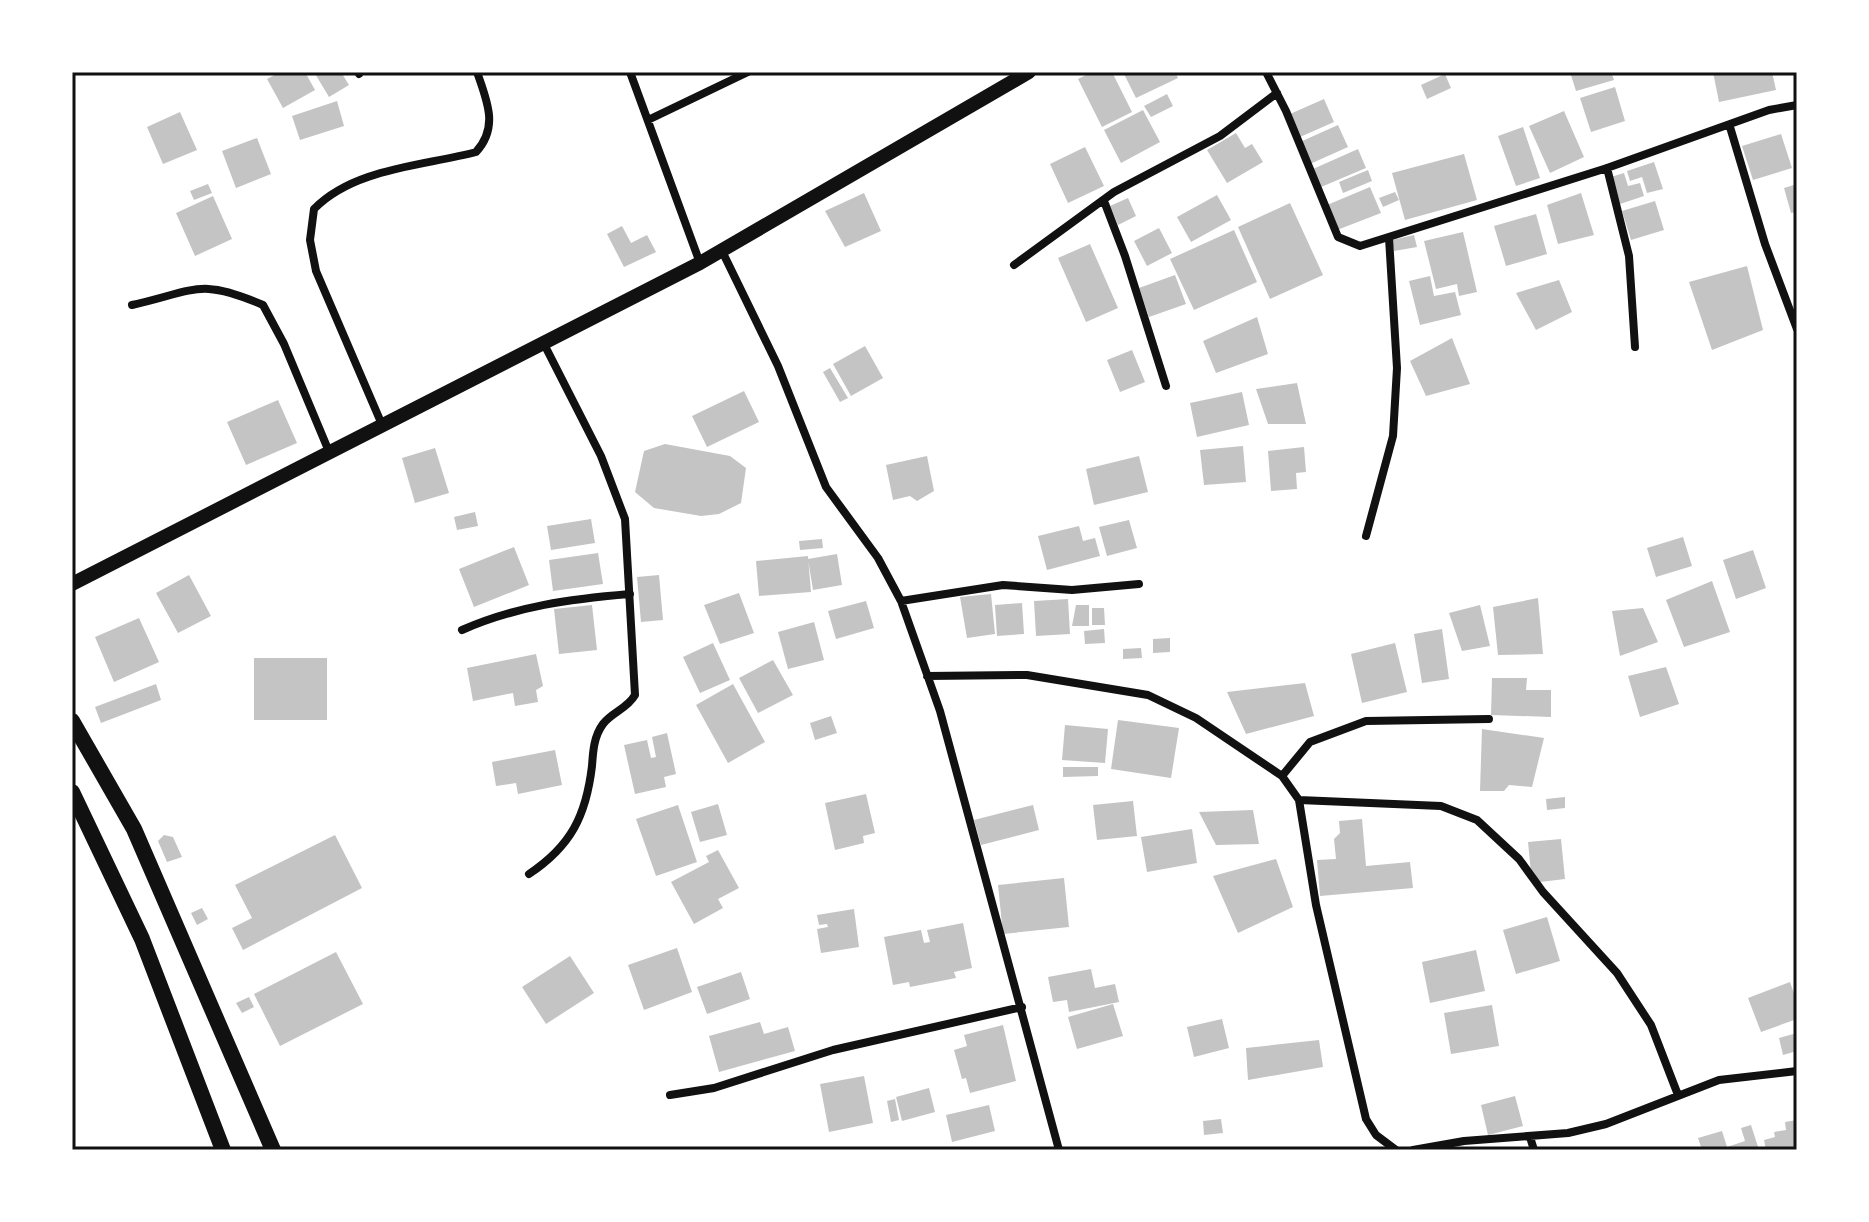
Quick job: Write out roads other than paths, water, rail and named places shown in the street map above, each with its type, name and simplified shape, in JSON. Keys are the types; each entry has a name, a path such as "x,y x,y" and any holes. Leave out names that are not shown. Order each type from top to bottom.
{"main road":[{"path":"72,721 134,829 273,1150"},
{"path":"72,792 142,939 223,1150"}],"street":[{"path":"383,427 316,271 310,240 314,209 335,190 382,173 476,152 486,141 491,127 477,72"},
{"path":"630,72 700,263"},
{"path":"648,120 748,72"},
{"path":"72,584 700,263 1029,72"},
{"path":"1266,72 1338,237 1360,246 1607,168 1730,127 1769,110 1797,105"},
{"path":"1014,265 1136,178 1220,136 1277,93"},
{"path":"1730,127 1765,244 1797,329"},
{"path":"1607,168 1629,256 1635,347"},
{"path":"1104,201 1125,256 1166,386"},
{"path":"1366,536 1393,436 1397,368 1389,238"},
{"path":"722,251 785,380 826,487 878,558 901,601 927,676 1022,1007 1059,1150"},
{"path":"132,305 195,287 216,287 263,305 284,344 330,454"},
{"path":"529,874 554,857 569,839 586,799 593,746 603,724 629,705 635,695 625,519 601,456 544,344"},
{"path":"901,601 1003,585 1072,590 1139,584"},
{"path":"462,630 504,612 567,599 630,594"},
{"path":"927,676 1027,675 1148,695 1196,718 1282,776 1299,800 1316,905 1366,1119 1376,1135 1396,1150"},
{"path":"1282,776 1310,742 1366,721 1489,719"},
{"path":"1299,800 1441,806 1477,820 1519,859 1543,892 1617,973 1651,1025 1678,1095"},
{"path":"670,1095 714,1088 833,1050 1022,1007"},
{"path":"1413,1150 1464,1141 1530,1137 1606,1124 1678,1095 1739,1076 1797,1071"},
{"path":"1530,1137 1534,1150"}]}
